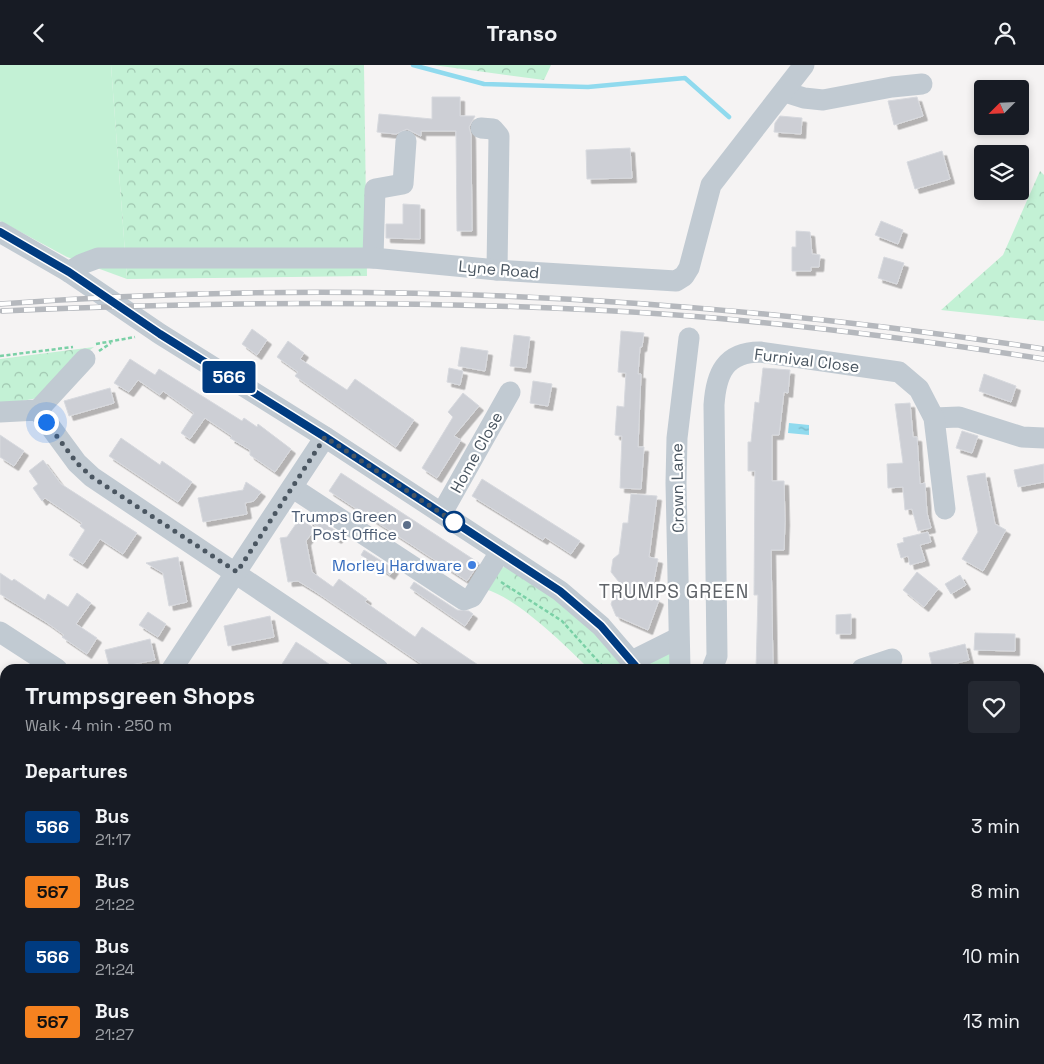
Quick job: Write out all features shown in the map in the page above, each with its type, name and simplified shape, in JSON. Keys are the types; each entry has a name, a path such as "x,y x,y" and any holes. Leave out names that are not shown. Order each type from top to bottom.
{"street":[{"name":"Lyne Road","path":"69,272 82,264 98,258 374,258 667,282 676,281 684,276 689,268 710,185 785,92 804,65"},
{"path":"785,92 804,98 823,100 892,87 922,84"},
{"path":"481,128 493,129 499,136 497,269"},
{"path":"374,258 375,189 403,184 406,141"},
{"path":"0,231 69,272 160,334 325,437 560,591 601,626 634,664"},
{"name":"Crown Lane","path":"680,664 677,438 689,338"},
{"name":"Furnival Close","path":"714,664 717,656 715,388 730,361 737,355 760,352 899,372 919,389 934,418 945,509"},
{"path":"0,412 38,410 84,359"},
{"name":"Home Close","path":"442,513 510,392"},
{"path":"38,410 77,463 92,477 237,572 371,664"},
{"path":"934,418 959,417 1022,437 1044,437"},
{"path":"175,664 325,437"},
{"path":"293,488 461,598 472,597 500,552"},
{"path":"0,632 49,664"},
{"path":"637,664 678,638"},
{"path":"877,664 892,659"}],"path":[{"path":"487,573 562,621 601,664"}],"green space":[{"path":"0,65 111,65 127,279 67,257 0,221"},
{"path":"111,65 364,65 367,276 127,279"},
{"path":"433,65 551,65 544,80"},
{"path":"1040,171 1044,175 1044,321 941,310 1003,255 1027,200 1029,200"},
{"path":"94,347 70,365 38,398 0,405 0,359"},
{"path":"515,566 598,634 621,664 584,664 526,612 498,594 485,589 499,569"},
{"path":"669,652 674,664 648,664"}],"water":[{"path":"789,423 809,425 809,435 788,433"}],"building":[{"path":"432,97 460,97 460,116 475,116 469,127 471,135 472,231 457,231 456,131 421,131 421,136 407,129 396,134 377,132 379,114 432,119"},
{"path":"917,97 923,116 894,125 888,101"},
{"path":"780,116 802,118 801,134 774,132 775,123"},
{"path":"630,148 632,178 587,179 586,150"},
{"path":"942,151 950,179 915,189 907,162"},
{"path":"403,204 420,205 420,239 386,238 386,224 403,224"},
{"path":"881,221 903,230 898,244 875,235"},
{"path":"796,231 810,232 812,254 820,255 819,267 811,267 811,271 792,271 792,247 796,247"},
{"path":"884,257 904,263 897,284 878,278"},
{"path":"252,329 267,340 257,355 242,344"},
{"path":"621,331 644,333 642,347 640,347 638,374 641,374 638,447 644,447 641,489 620,488 622,436 615,435 617,406 624,407 626,373 618,372"},
{"path":"514,335 530,337 526,368 510,366"},
{"path":"288,341 304,353 300,359 347,390 355,379 414,420 396,447 295,376 298,372 277,357"},
{"path":"461,347 488,351 485,371 458,366"},
{"path":"130,359 155,375 159,369 242,421 244,418 257,427 258,424 291,449 275,472 250,455 250,450 230,438 232,436 205,418 190,439 181,433 194,413 163,391 160,395 138,380 129,392 114,383"},
{"path":"449,368 463,371 460,385 447,382"},
{"path":"763,368 790,370 788,393 784,392 779,435 772,435 772,481 784,481 785,521 784,550 771,550 773,664 756,664 758,595 754,595 755,471 748,471 748,442 751,442 755,402 759,403"},
{"path":"984,374 1016,386 1011,402 979,391"},
{"path":"533,381 552,384 548,406 530,403"},
{"path":"110,388 114,403 69,416 64,401"},
{"path":"463,393 479,406 454,436 461,440 437,478 422,468 453,417 448,412"},
{"path":"910,403 913,437 917,437 920,484 925,483 927,513 931,528 918,531 912,509 905,510 903,487 888,488 887,464 903,463 895,404"},
{"path":"962,431 978,436 972,453 956,448"},
{"path":"0,435 24,451 14,466 0,457"},
{"path":"121,438 160,465 162,461 192,482 178,502 109,456"},
{"path":"43,460 61,484 137,533 123,554 100,539 83,564 69,555 85,530 80,526 82,523 45,498 42,501 33,488 38,484 29,471"},
{"path":"1044,464 1044,482 1018,487 1014,470"},
{"path":"341,473 479,563 467,581 329,491"},
{"path":"985,473 995,524 1006,530 983,571 962,559 978,532 967,476"},
{"path":"482,479 580,541 571,554 545,537 543,540 472,496"},
{"path":"246,482 261,492 254,501 245,503 247,514 203,522 198,498 243,490"},
{"path":"631,494 657,496 649,557 658,559 651,596 659,600 648,630 616,616 611,604 619,582 611,572 613,559 619,554 623,523 628,523"},
{"path":"311,515 341,534 337,539 308,521"},
{"path":"300,518 315,529 306,541 312,572 333,587 339,579 367,599 365,602 415,637 422,627 477,664 422,664 316,592 298,581 288,582 280,538 287,537"},
{"path":"928,532 931,542 920,545 925,561 910,565 908,556 901,558 897,544 904,542 903,538"},
{"path":"364,550 394,569 390,575 361,555"},
{"path":"178,557 187,602 169,606 163,573 146,563"},
{"path":"917,572 938,589 924,607 903,590"},
{"path":"0,573 12,581 14,579 45,600 48,594 68,607 77,593 91,603 76,624 97,638 87,654 62,637 64,635 46,622 0,594"},
{"path":"960,575 966,585 951,594 945,584"},
{"path":"414,582 457,610 469,611 473,614 465,626 410,588"},
{"path":"148,612 166,624 158,637 139,625"},
{"path":"851,614 851,634 836,634 836,615"},
{"path":"270,616 274,637 228,646 224,626"},
{"path":"975,633 1015,634 1015,651 974,650"},
{"path":"150,639 155,660 135,664 109,664 105,650"},
{"path":"296,642 329,664 282,664"},
{"path":"965,644 969,660 953,664 932,664 929,653"}],"waterway":[{"path":"413,65 484,84 588,87 685,78 729,117"}],"railway":[{"path":"0,304 131,296 261,293 392,293 523,297 654,305 784,316 1044,349"},
{"path":"2,311 299,303 595,310 708,317 820,329 1044,359"}],"bus line":[{"name":"566","path":"0,232 69,272 160,334 325,437 560,591 601,626 634,664"}],"place":[{"name":"Trumps Green Post Office","path":"407,525"},
{"name":"Morley Hardware","path":"472,565"}],"district":[{"name":"TRUMPS GREEN","path":"674,591"}],"route":[{"path":"46,422 77,463 92,477 237,572 325,437 456,523 454,522"}]}
